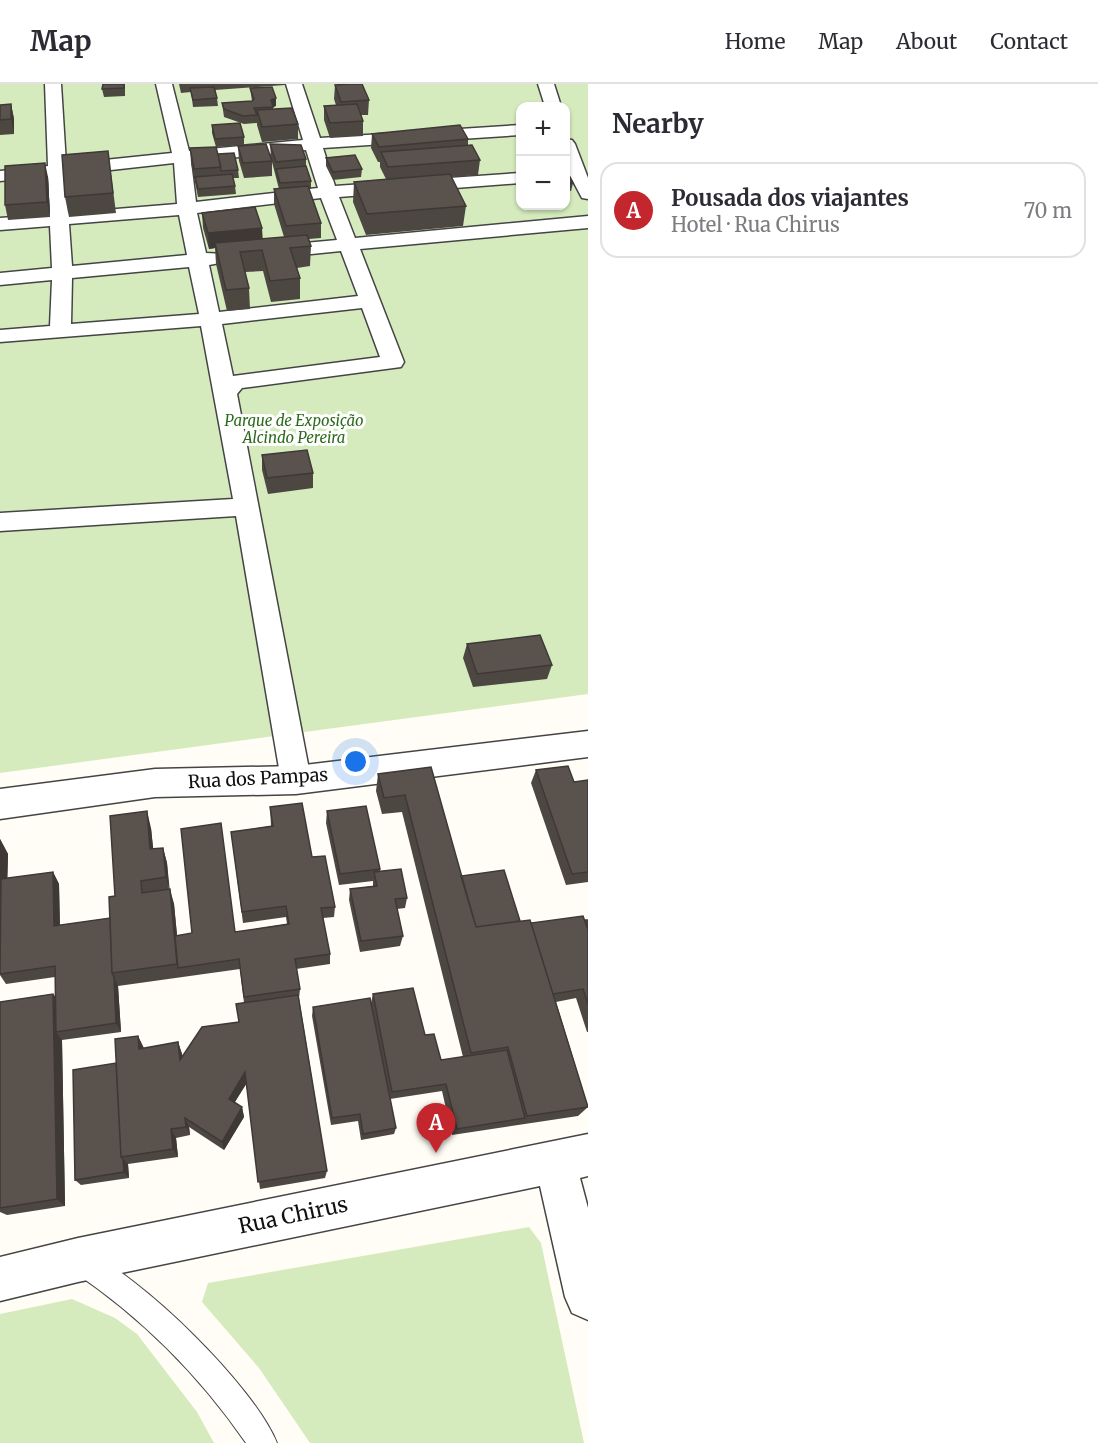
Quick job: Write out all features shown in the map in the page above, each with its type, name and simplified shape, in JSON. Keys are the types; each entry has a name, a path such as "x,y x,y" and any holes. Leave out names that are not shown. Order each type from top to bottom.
{"street":[{"path":"53,84 62,273 60,331"},
{"path":"164,84 182,159 187,209 226,394 296,780"},
{"path":"226,394 235,382 393,363 328,192 294,84"},
{"path":"546,84 552,102"},
{"path":"0,176 312,144 516,130"},
{"path":"568,156 571,174 588,194"},
{"path":"0,224 187,209 328,192 516,178"},
{"path":"255,254 588,222"},
{"path":"0,279 232,256"},
{"path":"0,336 210,319 370,301"},
{"path":"0,522 247,507"},
{"name":"Rua dos Pampas","path":"0,804 155,783 296,780 588,744"},
{"path":"571,1158 588,1297"},
{"name":"Rua Chirus","path":"0,1279 78,1260 571,1158"}],"lane":[{"path":"78,1260 116,1283 172,1333 240,1408 263,1443"}],"green space":[{"name":"Parque de Exposição Alcindo Pereira","path":"0,84 588,84 588,694 0,773"},
{"path":"529,1227 541,1243 584,1443 310,1443 259,1368 202,1302 208,1283"},
{"path":"72,1299 115,1318 137,1334 197,1412 214,1443 0,1443 0,1314"}],"building":[{"path":"103,84 124,84 124,88 102,89"},
{"path":"362,84 369,100 341,102 335,85"},
{"path":"214,87 217,98 193,100 190,88"},
{"path":"272,87 276,98 271,100 273,107 254,108 257,115 243,116 224,109 222,103 252,101 254,99 250,88"},
{"path":"11,104 11,119 0,120 0,105"},
{"path":"357,104 363,121 330,123 324,106"},
{"path":"292,108 298,124 262,127 257,110"},
{"path":"240,123 244,137 215,139 212,125"},
{"path":"460,125 468,139 379,147 372,134"},
{"path":"266,144 272,161 243,163 238,146"},
{"path":"270,144 301,145 306,159 276,162"},
{"path":"472,145 480,160 388,167 381,152"},
{"path":"216,147 221,167 194,169 190,148"},
{"path":"108,151 113,193 65,197 62,155"},
{"path":"234,153 238,170 221,171 218,154"},
{"path":"355,155 362,169 333,172 326,158"},
{"path":"45,163 47,202 5,205 5,166"},
{"path":"306,166 311,181 280,183 276,169"},
{"path":"232,174 235,186 198,189 195,177"},
{"path":"450,174 466,206 367,214 354,182"},
{"path":"308,186 321,223 286,226 274,189"},
{"path":"255,207 262,228 208,233 202,213"},
{"path":"307,235 311,246 290,248 300,278 270,281 262,250 240,252 249,288 226,290 215,243"},
{"path":"307,450 313,473 267,478 262,455"},
{"path":"540,635 552,665 477,674 467,644"},
{"path":"568,766 574,782 588,780 588,872 572,874 536,770"},
{"path":"431,767 476,927 530,920 588,1107 527,1116 508,1047 471,1053 405,795 384,798 378,774"},
{"path":"302,803 312,857 325,856 335,907 321,908 330,954 295,959 300,989 244,997 239,959 178,968 175,936 192,933 181,829 221,823 235,932 289,924 286,906 242,912 231,832 273,826 270,807"},
{"path":"366,806 380,869 340,874 327,811"},
{"path":"147,811 150,849 163,848 166,877 141,881 142,893 170,889 177,964 112,973 109,897 115,896 110,816"},
{"path":"401,869 407,898 395,899 403,936 361,941 350,889 377,886 374,872"},
{"path":"504,870 520,921 476,927 461,876"},
{"path":"53,872 54,926 110,918 116,1023 56,1032 55,966 0,974 1,879"},
{"path":"583,916 588,930 588,1004 583,989 553,994 531,923"},
{"path":"413,988 425,1035 434,1034 441,1060 507,1050 525,1118 457,1129 446,1084 392,1092 373,994"},
{"path":"53,994 57,1199 0,1208 0,1002"},
{"path":"298,995 327,1171 258,1182 245,1072 229,1099 242,1107 222,1142 185,1118 186,1127 171,1129 173,1149 121,1157 115,1039 138,1036 139,1049 178,1042 180,1060 202,1027 239,1022 236,1004"},
{"path":"370,998 396,1128 363,1134 360,1114 332,1118 313,1007"},
{"path":"116,1063 121,1157 124,1172 75,1180 73,1070"}],"place":[{"name":"Pousada dos viajantes","path":"436,1153"}]}
